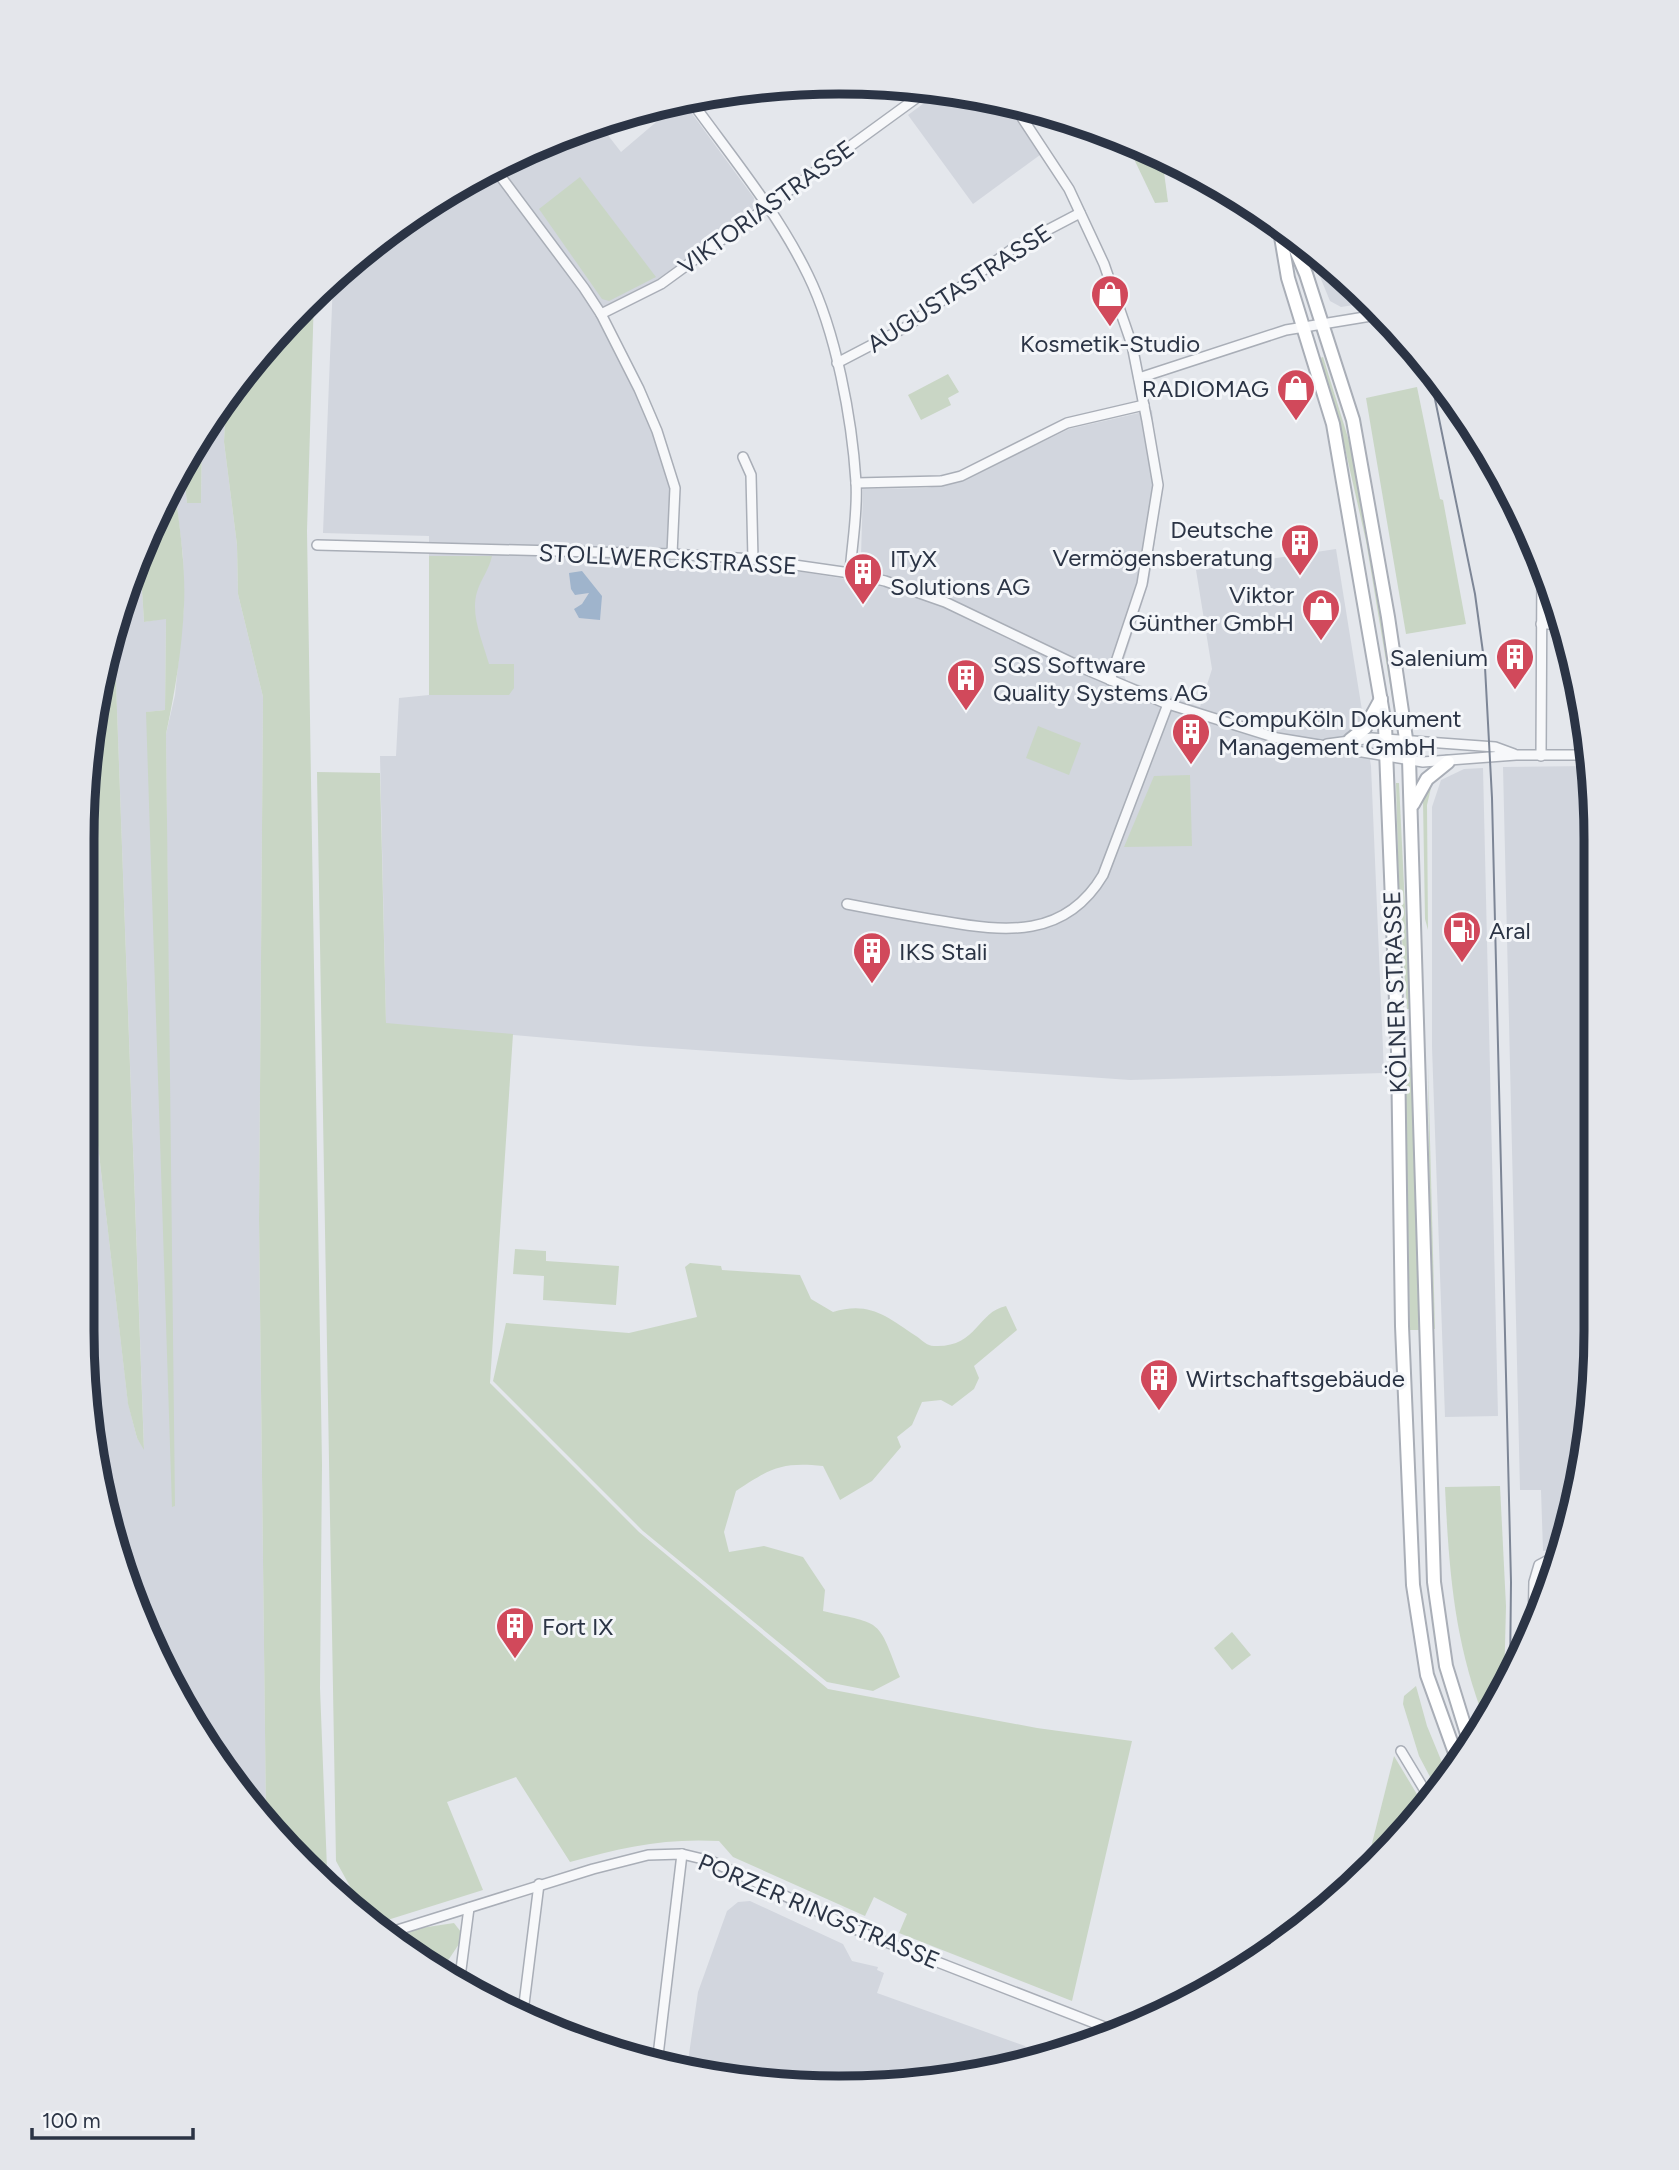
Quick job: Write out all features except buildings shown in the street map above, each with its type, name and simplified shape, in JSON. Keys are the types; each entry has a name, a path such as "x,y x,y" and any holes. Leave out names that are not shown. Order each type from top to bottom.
{"main road":[{"name":"KÖLNER STRASSE","path":"1282,240 1288,278 1333,424 1381,699 1388,756 1398,1042 1402,1326 1413,1585 1427,1675 1454,1751"},
{"name":"KÖLNER STRASSE","path":"1296,250 1353,420 1409,759 1434,1582 1446,1665 1467,1731"},
{"path":"1350,740 1368,724 1381,699"},
{"path":"1411,807 1427,779 1448,761"},
{"path":"1398,1042 1418,1041"}],"street":[{"name":"VIKTORIASTRASSE","path":"601,314 661,284 915,99"},
{"path":"697,109 768,207 809,276 837,363 849,420 856,483 850,573"},
{"path":"1022,118 1046,152 1080,213 1118,302 1139,378 1158,485 1142,584 1110,680"},
{"path":"500,176 559,252 601,314 652,420 675,488 672,554"},
{"name":"AUGUSTASTRASSE","path":"837,363 906,327 1015,247 1080,213"},
{"path":"1139,378 1303,326 1369,316"},
{"path":"856,483 941,481 961,476 1068,423 1144,405"},
{"path":"743,457 751,475 753,559"},
{"name":"STOLLWERCKSTRASSE","path":"317,545 672,554 753,559 850,573 885,581 945,602 1110,680 1168,704 1277,738 1409,759 1448,761 1516,755"},
{"path":"1541,756 1542,591"},
{"path":"1541,624 1552,624"},
{"path":"847,904 1000,929 1029,928 1062,915 1088,896 1103,875 1168,704"},
{"name":"STOLLWERCKSTRASSE","path":"1321,745 1350,740 1406,741 1495,747 1516,755"},
{"path":"1516,755 1579,755"},
{"path":"1534,1601 1534,1582 1539,1565 1548,1560"},
{"path":"1401,1751 1425,1791"},
{"path":"658,2053 682,1854"},
{"name":"PORZER RINGSTRASSE","path":"397,1930 538,1884 648,1856 682,1854 711,1861 892,1944 1104,2027"},
{"path":"524,2005 538,1884"},
{"path":"461,1972 469,1908"}],"shaded area":[{"path":"928,100 1013,116 1040,155 973,204 908,115"},
{"path":"689,110 754,198 753,209 658,279 598,314 645,408 672,487 671,562 783,569 846,579 861,556 863,489 926,488 960,482 1069,429 1152,410 1161,499 1149,582 1121,669 1126,680 1200,707 1212,669 1196,570 1336,549 1371,766 1384,1073 1130,1080 639,1046 386,1024 380,756 396,756 399,698 429,695 429,536 323,533 332,294 386,248 426,220 510,171 606,132 621,152 663,116"},
{"path":"1316,267 1357,304 1341,307 1330,301"},
{"path":"225,419 224,442 237,545 238,594 263,697 259,1220 266,1806 220,1744 194,1703 151,1616 134,1570 109,1476 96,1379 94,1111 128,1403 137,1438 144,1448 115,666 141,580 144,622 166,618 165,710 147,712 173,1507 166,734 175,695 184,606 183,556 176,500 185,484 187,503 201,503 202,455"},
{"path":"1580,766 1583,791 1583,1379 1570,1476 1551,1550 1543,1551 1541,1490 1520,1490 1503,767"},
{"path":"1483,768 1498,1416 1445,1417 1432,1047 1432,807 1441,780 1464,769"},
{"path":"750,1901 843,1944 852,1961 878,1967 877,1970 884,1973 877,1993 1025,2046 1028,2051 937,2069 840,2076 742,2069 688,2060 698,1992 727,1911 738,1902"}],"green space":[{"path":"1132,154 1164,169 1168,202 1155,203"},
{"path":"580,177 656,277 609,301 602,299 539,209"},
{"path":"314,313 307,531 322,1465 320,1688 326,1869 266,1806 259,1220 263,697 238,594 237,545 224,442 225,419 279,348"},
{"path":"1323,357 1358,470 1399,721 1396,721 1366,541 1337,413 1320,358"},
{"path":"948,374 959,392 948,398 951,405 921,420 908,395"},
{"path":"1417,387 1440,499 1443,500 1466,624 1406,634 1366,398"},
{"path":"202,455 201,503 187,503 185,484"},
{"path":"176,500 184,575 183,622 166,734 175,1506 172,1507 146,712 165,710 166,619 144,622 141,580"},
{"path":"429,556 492,556 477,592 476,619 489,664 514,664 514,688 509,695 429,695"},
{"path":"115,666 144,1450 137,1438 128,1404 94,1111 96,791 101,742"},
{"path":"1038,726 1081,743 1069,775 1026,758"},
{"path":"317,772 380,773 386,1023 513,1034 490,1383 639,1532 828,1689 1037,1728 1132,1741 1072,2001 899,1933 907,1914 874,1897 865,1916 733,1857 719,1841 644,1845 570,1862 516,1777 447,1802 483,1890 385,1921 356,1898 336,1861"},
{"path":"1190,775 1192,846 1124,847 1154,776"},
{"path":"1396,783 1399,783 1410,1009 1407,1009 1399,897"},
{"path":"1429,786 1428,930 1425,919 1423,801"},
{"path":"1428,1064 1435,1329 1431,1329"},
{"path":"1408,1066 1411,1068 1419,1330 1410,1330 1405,1071"},
{"path":"515,1249 546,1251 546,1261 619,1266 616,1305 543,1300 544,1276 513,1274"},
{"path":"690,1263 721,1266 722,1270 800,1275 811,1299 833,1312 857,1308 877,1312 931,1346 959,1341 968,1336 989,1315 1006,1306 1017,1330 974,1366 979,1378 974,1389 952,1406 941,1400 922,1402 912,1425 897,1437 901,1447 872,1481 840,1500 823,1466 797,1465 777,1468 736,1491 724,1532 729,1552 764,1546 803,1557 825,1590 823,1611 868,1622 876,1627 887,1644 900,1677 873,1691 827,1682 643,1531 493,1381 506,1323 629,1333 697,1317 685,1267"},
{"path":"1500,1486 1506,1606 1504,1667 1481,1709 1466,1663 1455,1606 1445,1487"},
{"path":"1232,1632 1251,1655 1232,1670 1214,1648"},
{"path":"1416,1686 1427,1726 1444,1766 1433,1782 1419,1756 1403,1704 1404,1696"},
{"path":"1394,1756 1419,1798 1369,1853"},
{"path":"454,1923 461,1932 459,1944 446,1963 404,1934 421,1928"}],"water":[{"path":"582,571 602,596 600,620 579,618 574,609 582,604 589,593 575,595 571,589 569,573"}],"tram line":[{"path":"1433,389 1475,594 1485,667 1492,798 1511,1582 1510,1655"}],"place":[{"name":"Kosmetik-Studio","path":"1110,328"},
{"name":"RADIOMAG","path":"1296,422"},
{"name":"Deutsche Vermögensberatung","path":"1300,577"},
{"name":"ITyX Solutions AG","path":"863,606"},
{"name":"Viktor Günther GmbH","path":"1321,642"},
{"name":"Salenium","path":"1515,691"},
{"name":"SQS Software Quality Systems AG","path":"966,712"},
{"name":"CompuKöln Dokument Management GmbH","path":"1191,766"},
{"name":"Aral","path":"1462,964"},
{"name":"IKS Stali","path":"872,985"},
{"name":"Wirtschaftsgebäude","path":"1159,1412"},
{"name":"Fort IX","path":"515,1660"}]}
